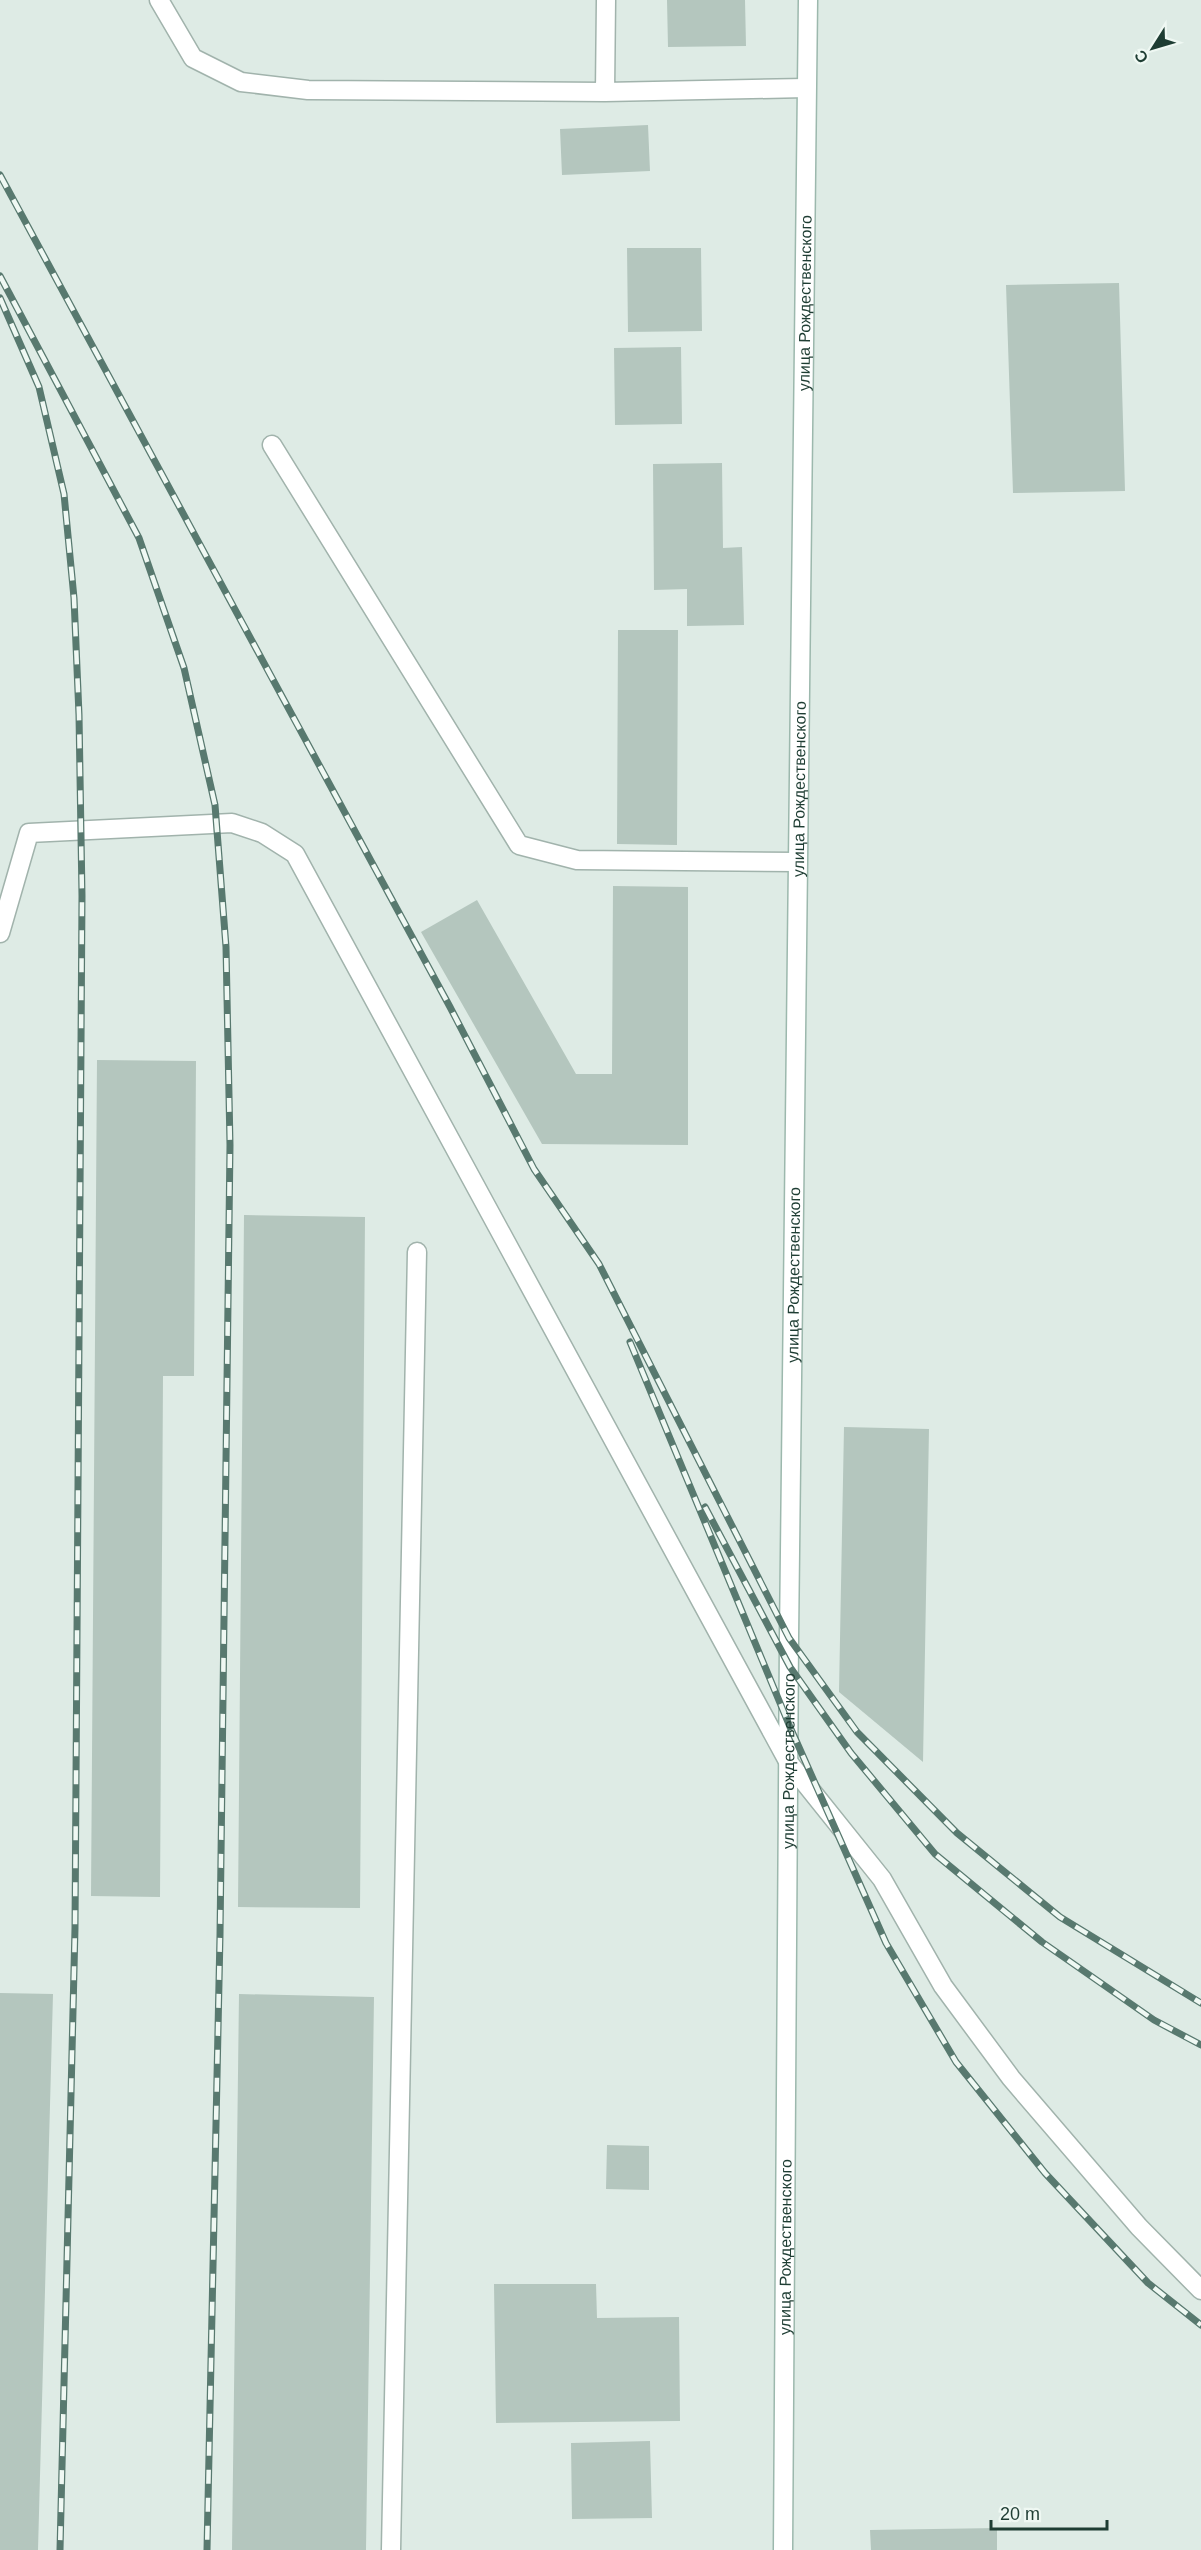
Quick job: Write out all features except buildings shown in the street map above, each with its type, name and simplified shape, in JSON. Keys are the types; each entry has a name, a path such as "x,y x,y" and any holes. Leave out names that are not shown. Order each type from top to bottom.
{"main road":[{"path":"159,0 193,58 241,82 308,90 605,92 806,88"},
{"path":"605,92 606,0"},
{"name":"улица Рождественского","path":"783,2550 797,862 808,0"},
{"path":"272,445 519,844 578,860 797,862"},
{"path":"0,933 29,833 232,823 262,833 296,854 789,1763 882,1879 943,1986 1011,2078 1139,2227 1201,2290"},
{"path":"391,2550 417,1252"}],"railway":[{"path":"0,175 450,1007 534,1169 599,1264 789,1638 857,1732 957,1833 1060,1917 1201,2003"},
{"path":"0,276 139,538 184,668 215,805 226,947 230,1145 220,1935 207,2550"},
{"path":"0,298 39,387 64,494 74,598 79,715 82,896 75,1928 60,2550"},
{"path":"630,1342 790,1727 886,1943 956,2062 1045,2173 1148,2283 1201,2325"},
{"path":"705,1507 790,1667 851,1753 935,1854 1042,1942 1154,2020 1201,2045"}]}
